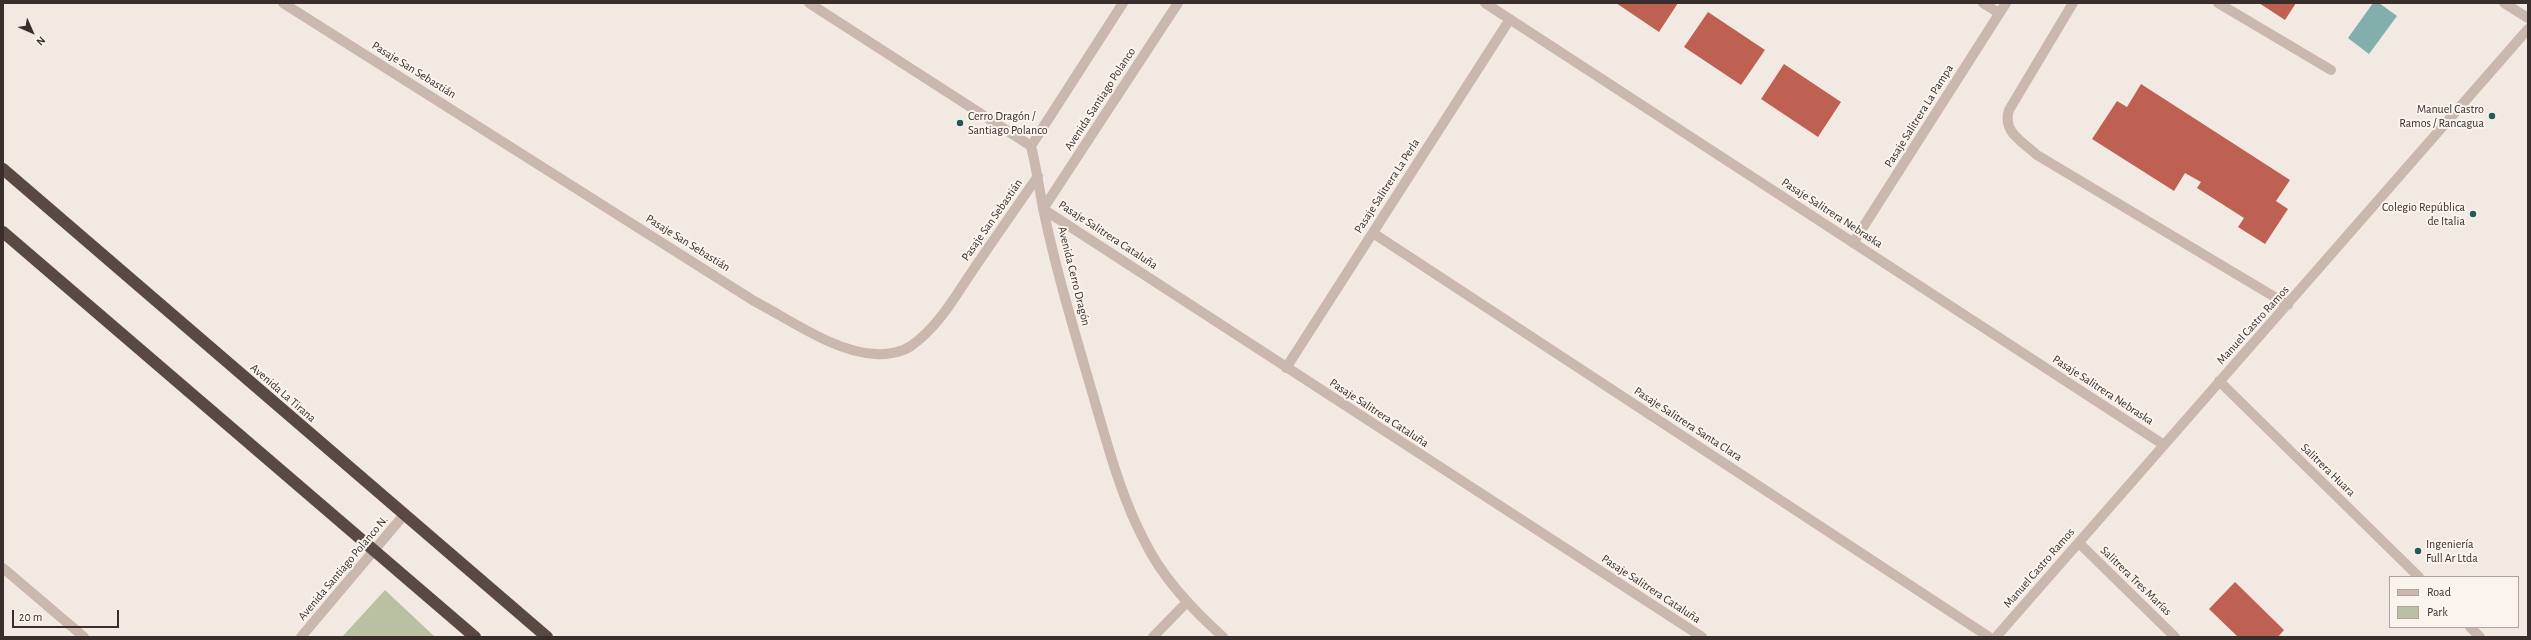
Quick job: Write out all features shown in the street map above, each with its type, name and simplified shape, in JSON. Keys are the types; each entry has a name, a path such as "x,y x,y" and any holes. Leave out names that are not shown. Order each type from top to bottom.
{"highway":[{"name":"Avenida La Tirana","path":"3,169 404,516 547,637"},
{"path":"3,232 475,637"}],"street":[{"name":"Pasaje San Sebastián","path":"283,3 754,301 831,341 852,350 876,354 892,353 910,346 924,334 944,312 1038,176"},
{"path":"809,3 1031,146 1123,3"},
{"name":"Avenida Santiago Polanco","path":"1043,208 1178,3"},
{"name":"Pasaje Salitrera Nebraska","path":"1485,3 2164,445"},
{"path":"1983,3 1999,13"},
{"name":"Pasaje Salitrera La Pampa","path":"1853,243 2006,3"},
{"path":"2072,3 2008,110 2006,120 2008,129 2037,155 2288,305"},
{"path":"2218,3 2331,70"},
{"path":"2504,3 2528,18"},
{"name":"Pasaje Salitrera La Perla","path":"1286,368 1510,19"},
{"name":"Manuel Castro Ramos","path":"1996,637 2528,29"},
{"name":"Avenida Cerro Dragón","path":"1031,146 1043,208 1083,360 1110,455 1131,512 1156,560 1187,602 1223,637"},
{"name":"Pasaje Salitrera Cataluña","path":"1043,208 1286,368 1702,637"},
{"name":"Pasaje Salitrera Santa Clara","path":"1373,233 1989,637"},
{"name":"Salitrera Huara","path":"2219,381 2418,576"},
{"name":"Avenida Santiago Polanco N.","path":"301,637 404,516"},
{"name":"Salitrera Tres Marías","path":"2079,543 2175,637"},
{"path":"3,568 84,637"},
{"path":"1153,637 1187,602"},
{"path":"2471,628 2480,637"}],"green space":[{"path":"385,590 435,637 342,637"}],"water":[{"path":"2373,3 2379,3 2397,16 2369,54 2348,38"}],"building":[{"path":"1616,3 1678,3 1659,32"},
{"path":"2259,3 2296,3 2285,20"},
{"path":"1708,12 1765,50 1741,85 1684,47"},
{"path":"1784,64 1841,102 1818,137 1761,99"},
{"path":"2141,84 2290,180 2276,201 2288,209 2265,244 2238,227 2244,218 2197,188 2201,182 2185,173 2174,191 2092,139 2117,101 2127,107"},
{"path":"2235,582 2284,630 2278,637 2238,637 2209,609"}],"place":[{"name":"Manuel Castro Ramos / Rancagua","path":"2492,116"},
{"name":"Cerro Dragón / Santiago Polanco","path":"960,123"},
{"name":"Colegio República de Italia","path":"2473,214"},
{"name":"Ingeniería Full Ar Ltda","path":"2418,551"}]}
